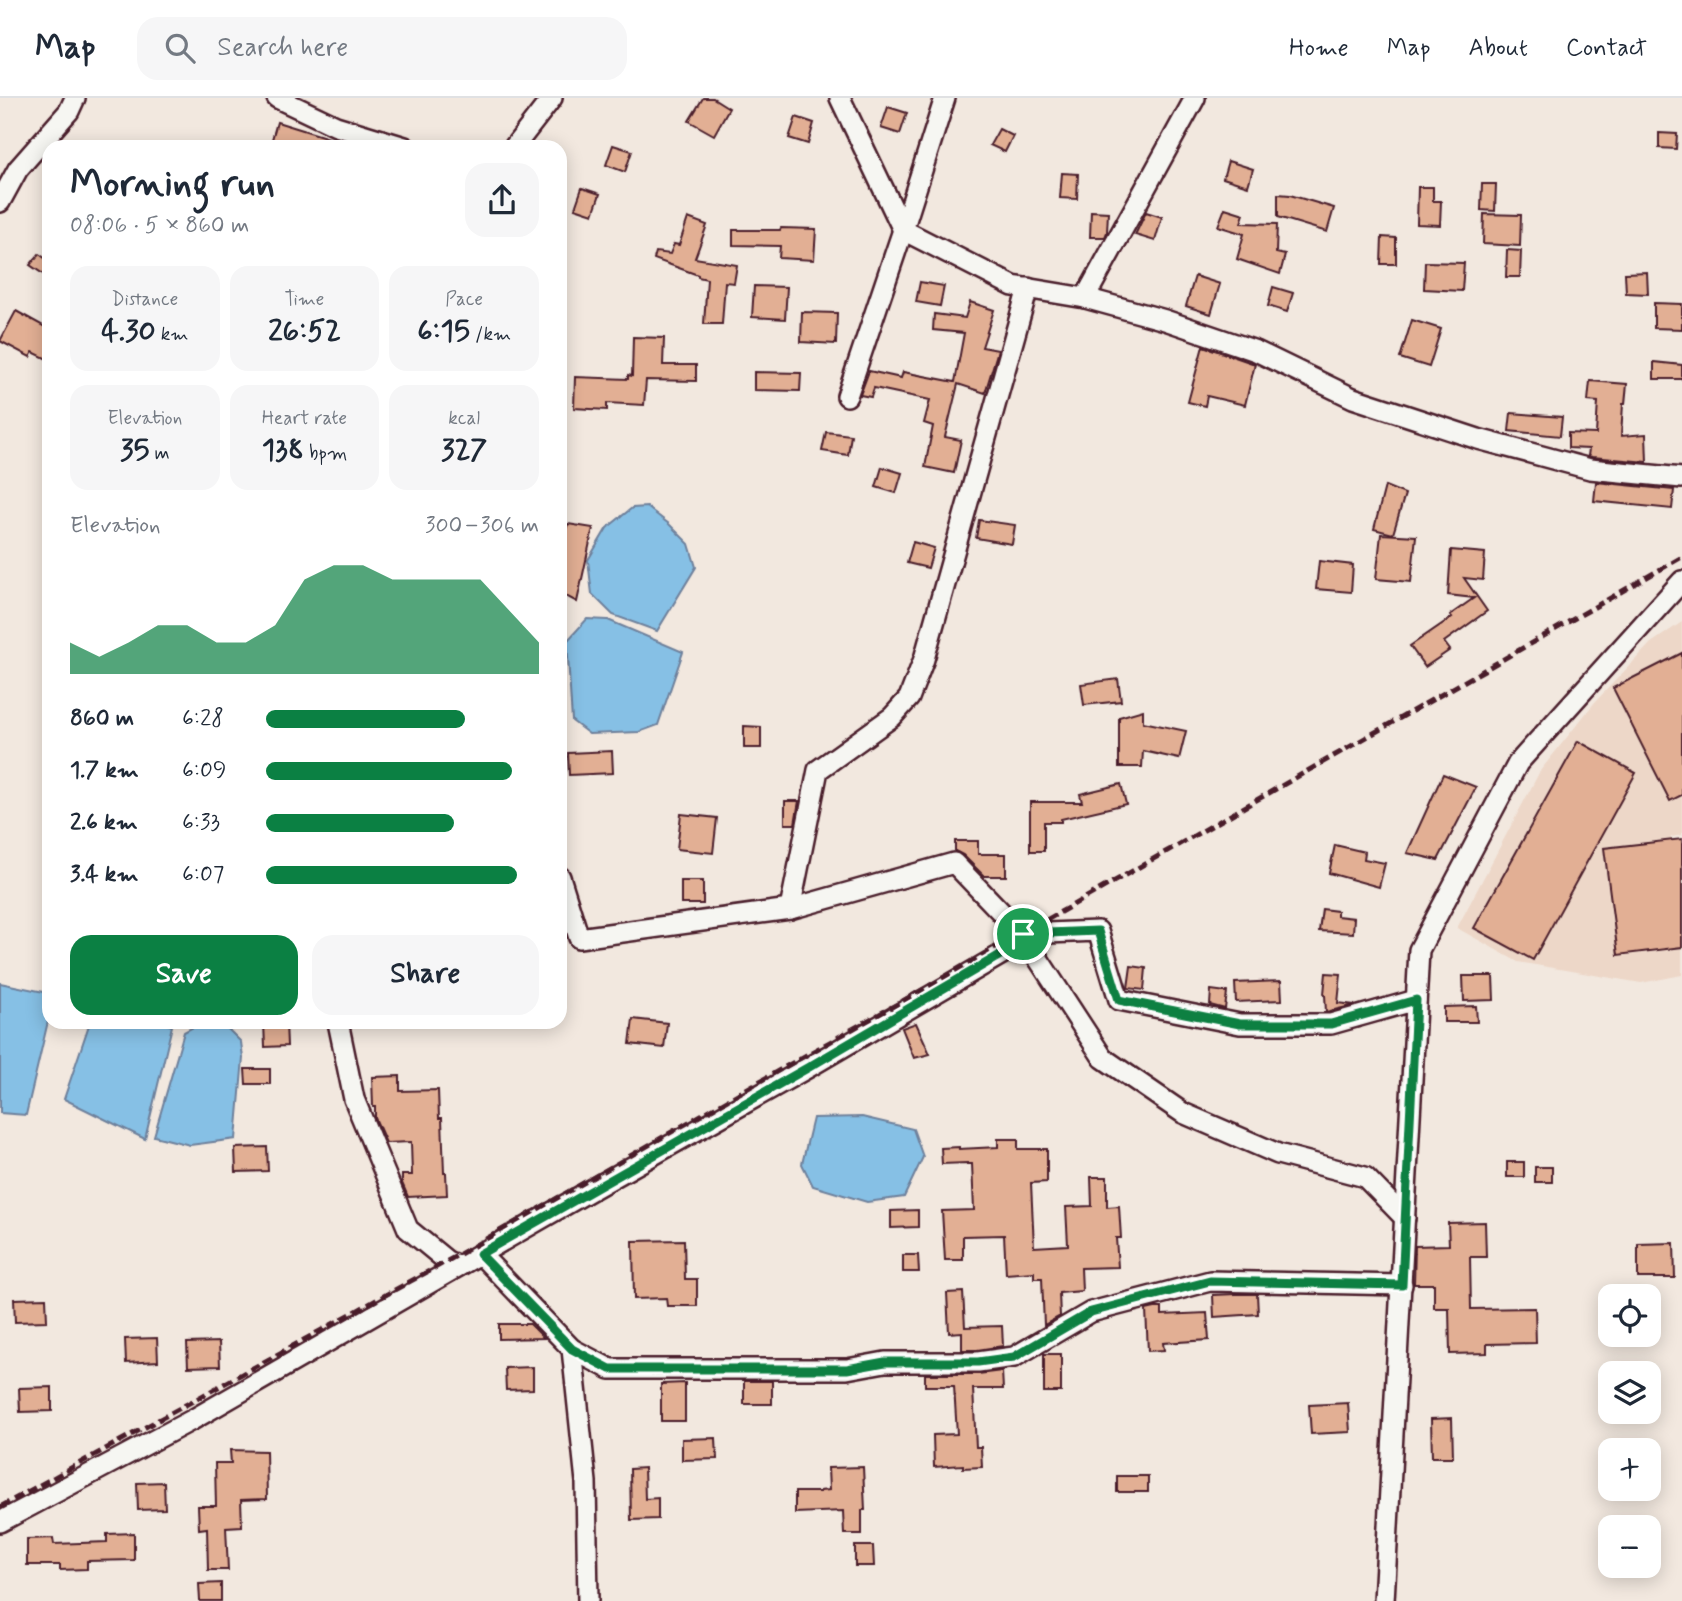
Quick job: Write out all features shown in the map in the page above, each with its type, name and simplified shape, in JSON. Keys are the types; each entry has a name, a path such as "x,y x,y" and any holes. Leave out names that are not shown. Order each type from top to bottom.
{"street":[{"path":"44,140 69,111 75,98"},
{"path":"276,98 336,126 382,140"},
{"path":"519,140 552,98"},
{"path":"840,98 903,230 1013,286 1085,298 1165,320 1256,351 1353,398 1478,439 1590,469 1682,478"},
{"path":"847,396 945,98"},
{"path":"1085,298 1195,98"},
{"path":"0,202 18,169 42,142"},
{"path":"790,909 818,770 892,717 909,698 924,659 1028,288"},
{"path":"1384,1601 1419,950 1518,762 1682,580"},
{"path":"567,899 579,938 790,909 954,863 1024,937 1102,1058 1183,1113 1278,1154 1365,1177 1405,1218"},
{"path":"0,1522 192,1420 809,1067 1024,937 1098,931 1119,1000 1240,1024 1331,1024 1416,1000"},
{"path":"339,1029 354,1099 408,1229 447,1261 459,1266"},
{"path":"480,1254 572,1349 610,1369 847,1369 885,1362 978,1362 1014,1357 1091,1312 1210,1281 1402,1285"},
{"path":"572,1349 586,1482 588,1601"}],"shaded area":[{"path":"1682,622 1682,653 1613,688 1670,801 1682,795 1682,835 1671,837 1682,938 1682,975 1641,983 1518,962 1457,928 1540,771 1595,702 1651,643","holes":["1577,742 1636,774 1532,960 1474,928","1663,841 1676,948 1618,955 1604,848"]}],"water":[{"path":"647,507 689,544 696,567 657,631 613,615 592,594 588,560 607,528 632,508"},
{"path":"587,619 608,620 683,652 658,725 639,732 589,734 572,721 567,641"},
{"path":"0,983 42,992 42,1029 46,1029 26,1115 0,1113"},
{"path":"88,1029 171,1029 145,1139 64,1099"},
{"path":"190,1029 228,1029 241,1042 243,1058 236,1139 190,1145 154,1136 184,1032"},
{"path":"862,1117 913,1129 923,1157 904,1197 867,1202 813,1186 802,1164 813,1118"}],"building":[{"path":"703,98 713,98 729,108 714,135 689,121"},
{"path":"888,107 907,113 900,134 881,128"},
{"path":"796,117 814,123 808,144 789,138"},
{"path":"277,122 335,140 272,140"},
{"path":"999,129 1013,136 1005,152 990,145"},
{"path":"1659,133 1677,134 1676,149 1659,148"},
{"path":"613,145 632,151 625,172 606,165"},
{"path":"1228,161 1253,169 1248,186 1223,178"},
{"path":"1062,173 1078,174 1077,199 1060,198"},
{"path":"1482,184 1496,184 1495,211 1481,210"},
{"path":"1418,187 1433,187 1433,201 1441,201 1440,225 1417,224"},
{"path":"582,188 600,194 593,214 575,208"},
{"path":"1278,194 1334,208 1327,232 1278,217"},
{"path":"1225,208 1244,214 1241,223 1277,224 1276,253 1285,255 1280,274 1237,259 1244,234 1218,226"},
{"path":"1091,211 1108,212 1105,237 1090,237"},
{"path":"1146,212 1162,217 1155,241 1135,235"},
{"path":"1484,214 1521,215 1520,246 1483,244"},
{"path":"688,218 707,225 695,258 737,265 734,283 725,282 722,324 704,324 707,279 654,259 656,252 670,254 674,244 679,245"},
{"path":"816,229 814,260 779,258 780,246 733,245 733,230"},
{"path":"1382,237 1396,238 1396,264 1381,264"},
{"path":"1507,250 1521,251 1520,277 1506,277"},
{"path":"39,254 42,256 42,273 30,265"},
{"path":"1425,262 1464,263 1462,291 1424,289"},
{"path":"1647,272 1648,294 1626,293 1625,273"},
{"path":"1195,276 1220,284 1211,314 1186,306"},
{"path":"920,282 944,286 940,306 916,302"},
{"path":"754,286 787,287 785,319 752,317"},
{"path":"1273,287 1293,293 1287,312 1268,306"},
{"path":"970,302 994,310 982,347 998,350 985,393 958,384 945,437 961,440 954,473 925,467 933,426 924,423 930,400 874,388 871,397 860,395 869,371 901,378 903,372 955,382 964,333 933,330 934,314 965,318"},
{"path":"1654,303 1682,304 1682,329 1654,328"},
{"path":"16,311 42,325 42,356 33,352 30,357 0,341"},
{"path":"802,312 837,313 836,344 801,342"},
{"path":"1412,320 1441,329 1429,367 1400,358"},
{"path":"633,337 664,338 663,365 696,365 696,381 646,380 644,405 607,403 607,410 574,408 575,377 628,379 628,375 632,376"},
{"path":"1203,346 1255,364 1245,405 1207,396 1205,406 1188,402"},
{"path":"1654,362 1682,365 1682,379 1654,379"},
{"path":"754,372 801,373 800,391 754,390"},
{"path":"1590,381 1627,384 1621,436 1646,434 1647,462 1592,457 1588,456 1589,449 1568,448 1568,433 1596,434 1598,402 1588,401"},
{"path":"1511,413 1562,417 1560,436 1509,431"},
{"path":"826,432 851,435 848,455 822,451"},
{"path":"882,467 902,473 896,493 876,487"},
{"path":"1596,482 1674,490 1672,509 1594,501"},
{"path":"1385,486 1405,494 1393,534 1374,529"},
{"path":"979,520 1015,525 1012,544 976,538"},
{"path":"568,524 593,528 577,602 567,597"},
{"path":"1381,534 1416,536 1411,582 1376,579"},
{"path":"913,542 934,548 928,568 907,563"},
{"path":"1451,550 1485,553 1483,580 1464,578 1487,611 1444,642 1450,650 1425,667 1410,646 1474,598 1448,595"},
{"path":"1319,561 1353,565 1351,592 1316,589"},
{"path":"1682,653 1682,795 1670,801 1613,688"},
{"path":"1118,679 1121,701 1084,705 1081,684"},
{"path":"1143,710 1143,722 1186,731 1179,759 1143,751 1142,767 1119,767 1119,717"},
{"path":"744,726 761,727 761,748 744,748"},
{"path":"1578,741 1636,773 1533,960 1474,928"},
{"path":"612,751 613,773 569,775 568,753"},
{"path":"1443,774 1476,787 1438,860 1407,853"},
{"path":"1121,784 1126,804 1061,819 1061,822 1044,822 1044,851 1030,851 1030,802 1082,802 1080,794"},
{"path":"785,801 799,801 795,824 785,824"},
{"path":"681,814 717,818 713,853 677,849"},
{"path":"1682,839 1682,947 1618,955 1604,848"},
{"path":"955,841 978,841 978,854 1006,854 1006,876 984,876 963,855 955,851"},
{"path":"1335,845 1365,852 1364,859 1385,863 1379,887 1329,873"},
{"path":"681,881 703,881 703,904 681,904"},
{"path":"1322,909 1337,911 1337,916 1354,918 1353,933 1319,931"},
{"path":"1131,966 1146,968 1144,990 1128,988"},
{"path":"1326,973 1341,974 1338,1003 1355,1005 1326,1012"},
{"path":"1463,976 1493,976 1494,1000 1464,1001"},
{"path":"1281,981 1282,1000 1236,1002 1235,983"},
{"path":"1211,990 1227,992 1225,1009 1210,1005"},
{"path":"1476,1006 1477,1022 1444,1022 1444,1007"},
{"path":"633,1019 667,1023 664,1048 630,1044"},
{"path":"916,1023 930,1054 914,1058 902,1028"},
{"path":"264,1029 286,1029 287,1046 265,1047"},
{"path":"245,1069 270,1069 270,1084 246,1084"},
{"path":"400,1076 400,1091 438,1090 447,1195 408,1197 402,1183 402,1175 412,1175 411,1142 386,1143 375,1118 372,1077"},
{"path":"998,1139 1018,1139 1018,1149 1047,1149 1047,1182 1031,1183 1034,1247 1068,1245 1066,1207 1092,1206 1091,1177 1107,1177 1107,1207 1119,1206 1121,1238 1116,1238 1118,1267 1081,1268 1082,1291 1059,1293 1060,1316 1044,1325 1042,1278 1034,1278 1034,1272 1006,1274 1004,1235 963,1236 963,1260 945,1260 942,1211 974,1210 972,1164 942,1164 941,1148 998,1147"},
{"path":"267,1147 268,1171 236,1172 235,1148"},
{"path":"1507,1162 1524,1162 1524,1177 1507,1177"},
{"path":"1535,1167 1552,1167 1552,1182 1535,1182"},
{"path":"918,1210 918,1227 891,1228 891,1211"},
{"path":"1485,1222 1486,1257 1470,1257 1471,1309 1535,1308 1536,1343 1487,1344 1487,1353 1450,1354 1449,1308 1434,1308 1434,1284 1414,1284 1415,1246 1449,1245 1448,1223"},
{"path":"684,1240 685,1279 697,1279 697,1306 667,1306 666,1298 634,1299 633,1241"},
{"path":"1674,1243 1675,1278 1638,1278 1638,1244"},
{"path":"903,1255 918,1255 919,1272 903,1272"},
{"path":"963,1292 965,1327 1002,1326 1003,1346 962,1350 962,1332 949,1333 947,1293"},
{"path":"1257,1294 1258,1314 1214,1317 1213,1295"},
{"path":"46,1298 47,1321 15,1322 14,1299"},
{"path":"1162,1308 1162,1315 1207,1313 1209,1340 1163,1343 1164,1350 1148,1351 1146,1310"},
{"path":"499,1324 530,1324 544,1338 499,1339"},
{"path":"157,1338 158,1361 126,1363 125,1339"},
{"path":"219,1342 220,1366 188,1367 187,1343"},
{"path":"1044,1354 1061,1354 1061,1392 1044,1392"},
{"path":"533,1367 533,1389 506,1390 505,1368"},
{"path":"1002,1371 1003,1389 973,1389 976,1447 981,1447 982,1467 934,1467 933,1435 957,1434 954,1386 925,1386 925,1374"},
{"path":"744,1381 772,1381 772,1404 744,1404"},
{"path":"685,1383 685,1421 661,1421 661,1384"},
{"path":"52,1387 52,1411 20,1412 19,1388"},
{"path":"1348,1403 1350,1432 1311,1434 1309,1405"},
{"path":"1452,1418 1453,1457 1432,1457 1431,1419"},
{"path":"716,1438 717,1459 682,1460 682,1439"},
{"path":"230,1450 266,1451 267,1499 241,1500 242,1526 226,1527 228,1570 208,1570 207,1528 199,1529 198,1506 216,1506 215,1463 231,1463"},
{"path":"863,1467 865,1510 862,1510 862,1534 844,1534 843,1511 795,1513 795,1492 829,1490 828,1468"},
{"path":"644,1468 645,1499 658,1498 658,1519 631,1520 630,1469"},
{"path":"1117,1476 1148,1476 1148,1492 1117,1492"},
{"path":"164,1482 165,1509 138,1510 137,1483"},
{"path":"134,1533 134,1560 87,1561 87,1569 60,1570 60,1565 27,1565 27,1539 53,1538 54,1544 107,1542 107,1534"},
{"path":"855,1546 873,1546 874,1566 855,1566"},
{"path":"221,1583 221,1601 200,1601 199,1584"}],"railway":[{"path":"0,1507 460,1254 1682,557"}],"route":[{"path":"1098,931 1119,1000 1240,1024 1331,1024 1416,1000 1402,1285 1210,1281 1091,1312 1014,1357 978,1362 885,1362 847,1369 610,1369 572,1349 480,1254 1026,940 1023,934 1098,931"}]}
